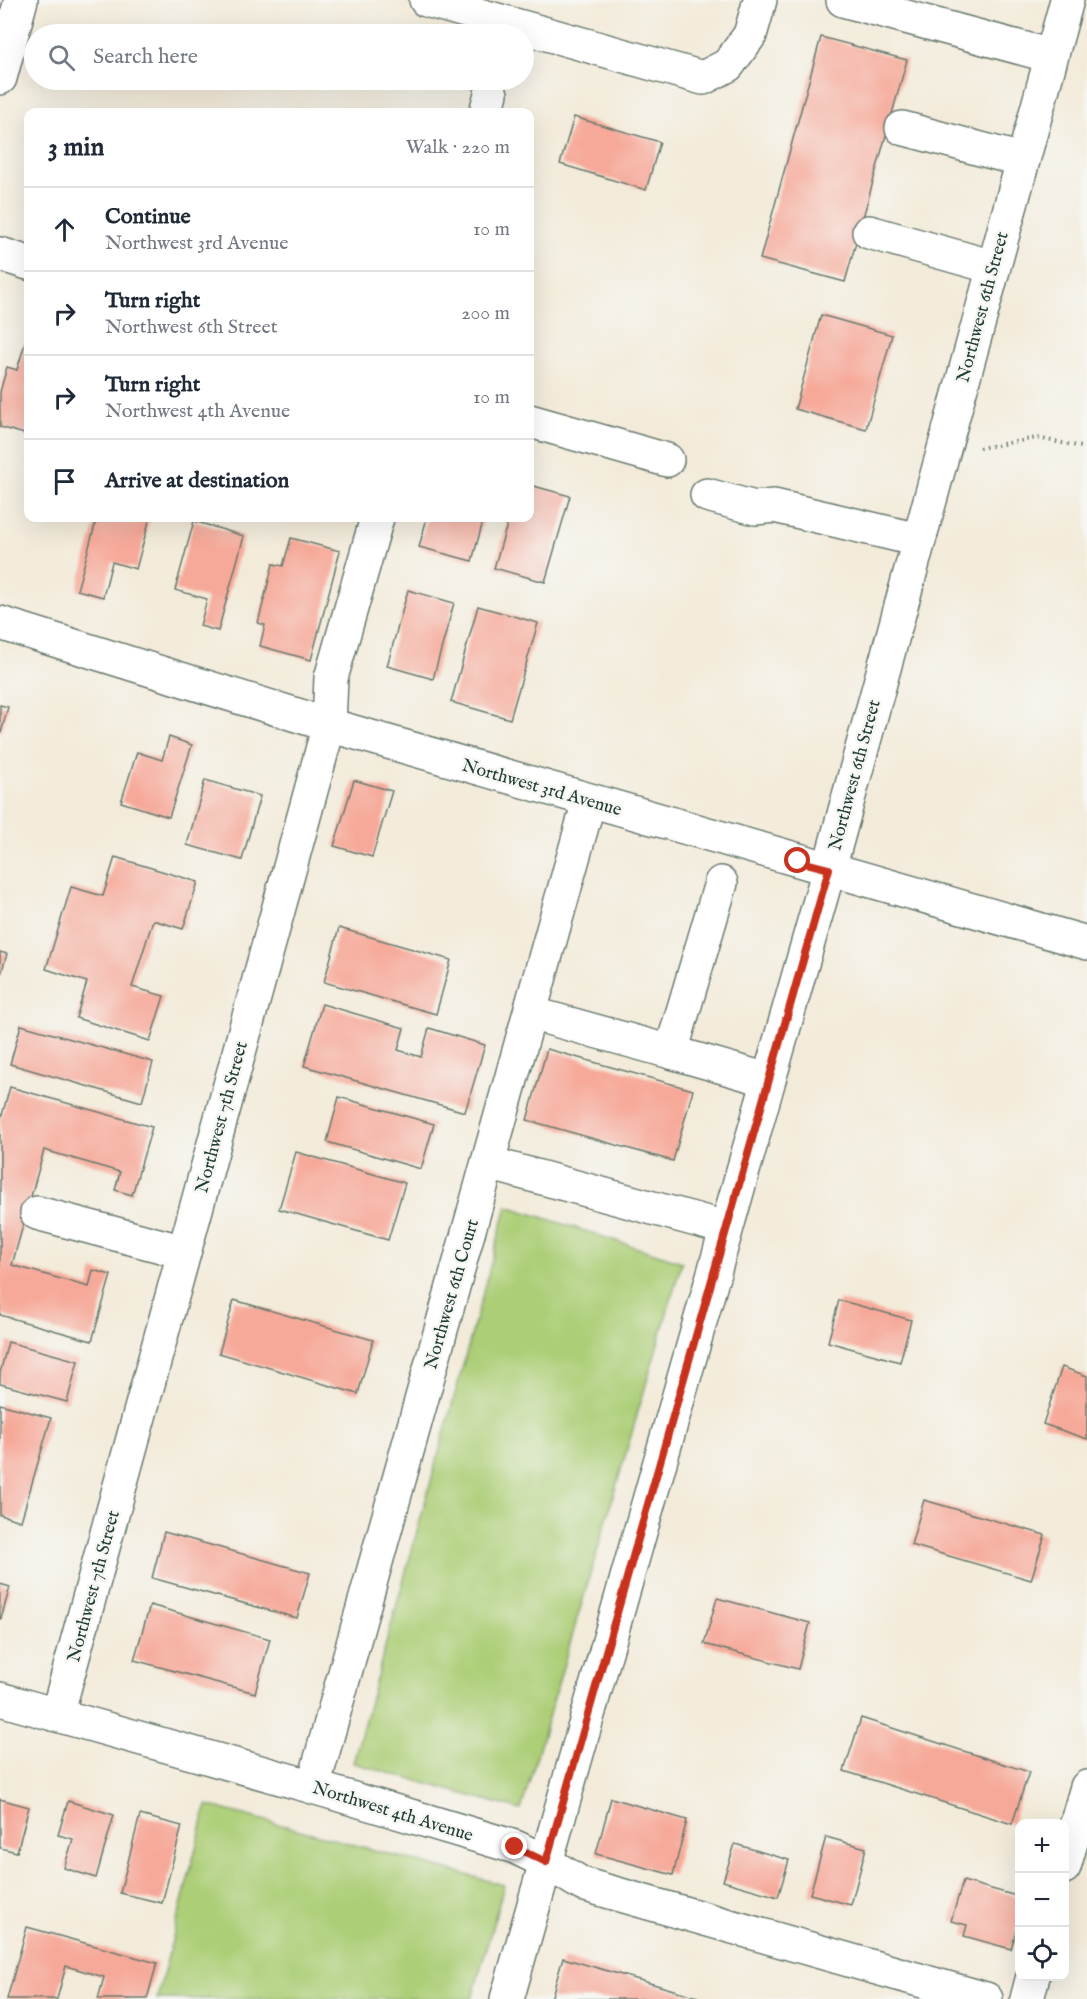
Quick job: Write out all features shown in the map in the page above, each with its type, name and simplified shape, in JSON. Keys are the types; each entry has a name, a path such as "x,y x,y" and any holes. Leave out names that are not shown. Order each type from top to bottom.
{"street":[{"path":"0,78 21,0"},
{"path":"426,0 511,24"},
{"path":"534,30 703,78 728,65 750,35 759,0"},
{"path":"843,0 1051,56"},
{"name":"Northwest 6th Street","path":"507,1999 829,869 1066,0"},
{"path":"902,128 1022,160"},
{"path":"869,232 993,267"},
{"path":"0,254 24,262"},
{"path":"534,422 667,460"},
{"path":"707,495 755,508 774,506 919,540"},
{"name":"Northwest 7th Street","path":"57,1715 329,725 331,678 375,522"},
{"name":"Northwest 3rd Avenue","path":"0,623 329,725 1087,943"},
{"name":"Northwest 6th Court","path":"313,1787 589,801"},
{"path":"671,1053 721,883"},
{"path":"530,1012 768,1080"},
{"path":"488,1163 726,1228"},
{"path":"37,1213 184,1252"},
{"name":"Northwest 4th Avenue","path":"0,1699 313,1787 515,1847 546,1862 582,1884 902,1987 986,1999"},
{"path":"1069,1853 1087,1788"},
{"path":"1027,1999 1032,1981"}],"path":[{"path":"941,459 987,446 1037,438 1087,448"}],"green space":[{"path":"507,1206 682,1262 521,1810 353,1763"},
{"path":"207,1805 504,1885 472,1999 157,1999"}],"building":[{"path":"821,37 907,60 845,282 760,259"},
{"path":"574,117 660,142 646,190 560,164"},
{"path":"821,315 892,335 866,429 795,409"},
{"path":"24,346 24,434 0,427 0,392 7,367 17,370"},
{"path":"534,486 570,496 545,582 494,568 508,522 534,522"},
{"path":"96,522 149,522 136,569 112,562 103,597 77,590"},
{"path":"194,522 244,536 218,631 200,626 207,599 175,590"},
{"path":"426,522 483,522 472,561 419,547"},
{"path":"291,538 340,551 311,660 260,646 265,625 258,623 273,564 283,566"},
{"path":"408,590 454,603 433,679 387,666"},
{"path":"478,606 538,623 510,719 451,702"},
{"path":"0,705 8,707 1,733 0,733"},
{"path":"169,737 192,745 169,817 121,802 137,752 162,760"},
{"path":"205,780 260,796 242,860 187,845"},
{"path":"354,780 392,791 372,857 334,846"},
{"path":"115,857 198,882 183,929 153,920 132,987 164,996 150,1041 76,1018 87,982 46,969 71,887 103,896"},
{"path":"339,928 451,960 436,1014 324,982"},
{"path":"0,952 7,954 1,974 0,974"},
{"path":"322,1004 404,1028 398,1050 421,1057 429,1028 485,1045 465,1112 304,1066"},
{"path":"21,1025 153,1062 142,1102 10,1064"},
{"path":"547,1049 693,1090 673,1161 527,1120"},
{"path":"10,1087 152,1127 132,1195 115,1190 120,1172 44,1150 12,1265 89,1287 93,1270 111,1275 92,1341 0,1315 0,1122"},
{"path":"339,1097 434,1124 421,1169 327,1142"},
{"path":"296,1152 405,1183 388,1240 279,1209"},
{"path":"234,1300 373,1340 358,1394 219,1353"},
{"path":"839,1300 911,1320 900,1362 828,1342"},
{"path":"8,1342 78,1361 67,1402 0,1384 0,1373"},
{"path":"1062,1367 1087,1376 1087,1439 1043,1424"},
{"path":"0,1404 51,1418 21,1521 0,1515"},
{"path":"924,1500 1045,1535 1031,1580 911,1545"},
{"path":"164,1532 310,1573 297,1618 152,1578"},
{"path":"0,1584 10,1587 1,1619 0,1619"},
{"path":"717,1598 810,1623 798,1669 704,1644"},
{"path":"150,1605 270,1639 255,1693 134,1660"},
{"path":"861,1718 1029,1772 1012,1824 844,1771"},
{"path":"611,1798 687,1820 673,1875 596,1854"},
{"path":"0,1799 29,1807 17,1852 0,1848"},
{"path":"68,1801 114,1815 96,1878 64,1868 73,1839 58,1835"},
{"path":"140,1815 182,1826 162,1903 120,1893"},
{"path":"826,1837 866,1848 851,1905 810,1894"},
{"path":"735,1844 789,1860 778,1897 723,1881"},
{"path":"963,1881 1015,1896 1015,1936 1011,1949 964,1936 967,1925 951,1921"},
{"path":"27,1927 157,1963 147,1999 98,1999 104,1977 66,1966 57,1999 7,1999"},
{"path":"563,1958 698,1997 697,1999 551,1999"}],"route":[{"path":"515,1847 546,1862 829,869 798,861"}]}
